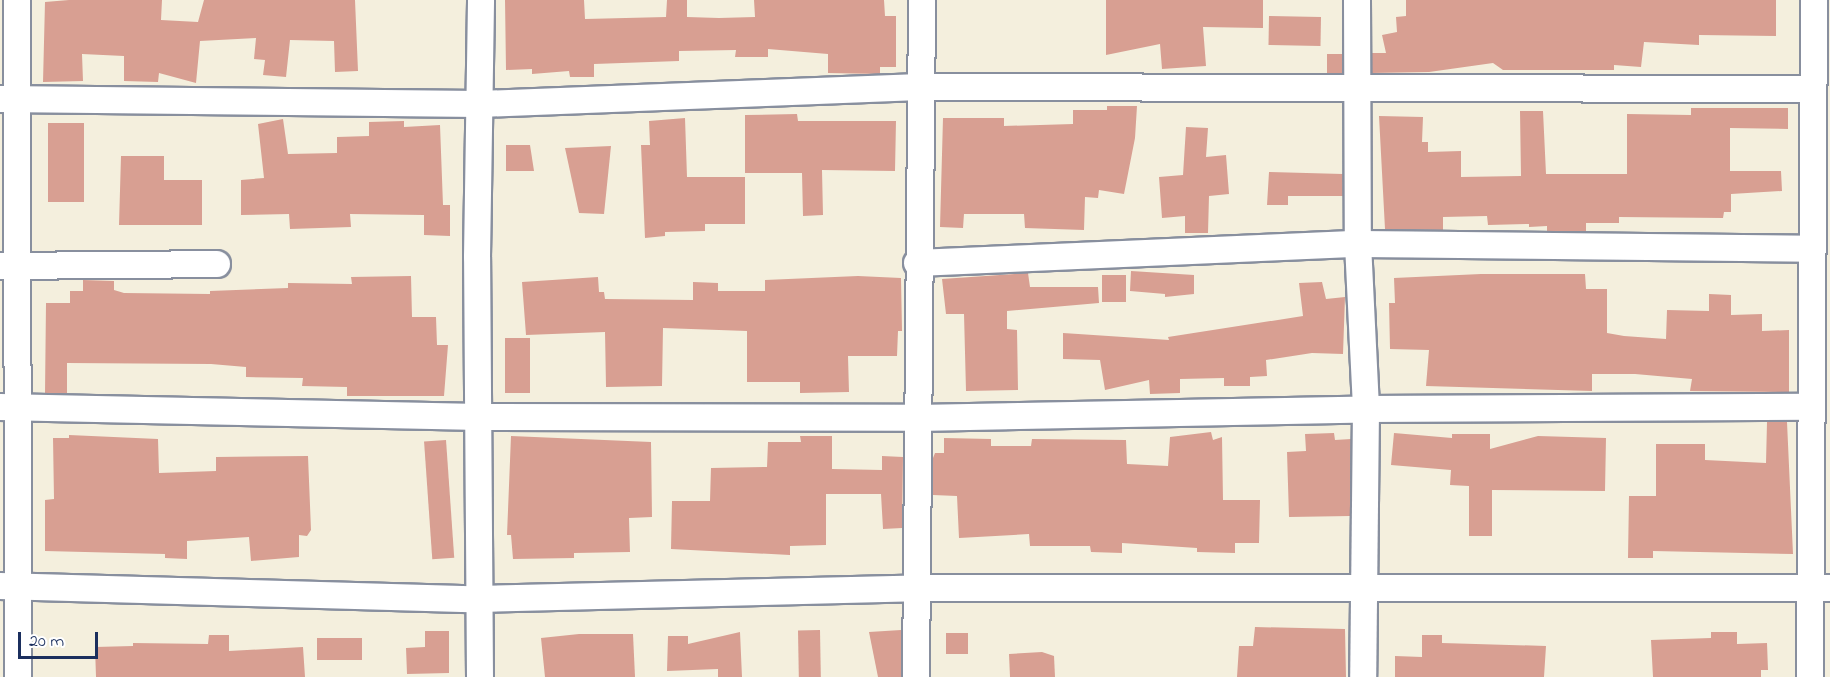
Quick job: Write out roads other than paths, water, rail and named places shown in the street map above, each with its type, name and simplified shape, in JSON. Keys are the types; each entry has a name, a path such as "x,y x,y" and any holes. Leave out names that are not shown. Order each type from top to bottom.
{"street":[{"path":"18,0 10,99 9,266 9,586 18,677"},
{"path":"480,677 481,0"},
{"path":"916,677 917,263 922,0"},
{"path":"1357,0 1358,244 1366,409 1363,677"},
{"path":"1810,677 1819,588 1811,407 1811,89 1814,0"},
{"path":"10,99 480,104 920,87 1811,89"},
{"path":"917,263 1358,244 1812,249"},
{"path":"9,266 217,264"},
{"path":"9,407 480,417 917,418 1366,409 1811,407"},
{"path":"9,586 480,599 915,588 1819,588"}]}
